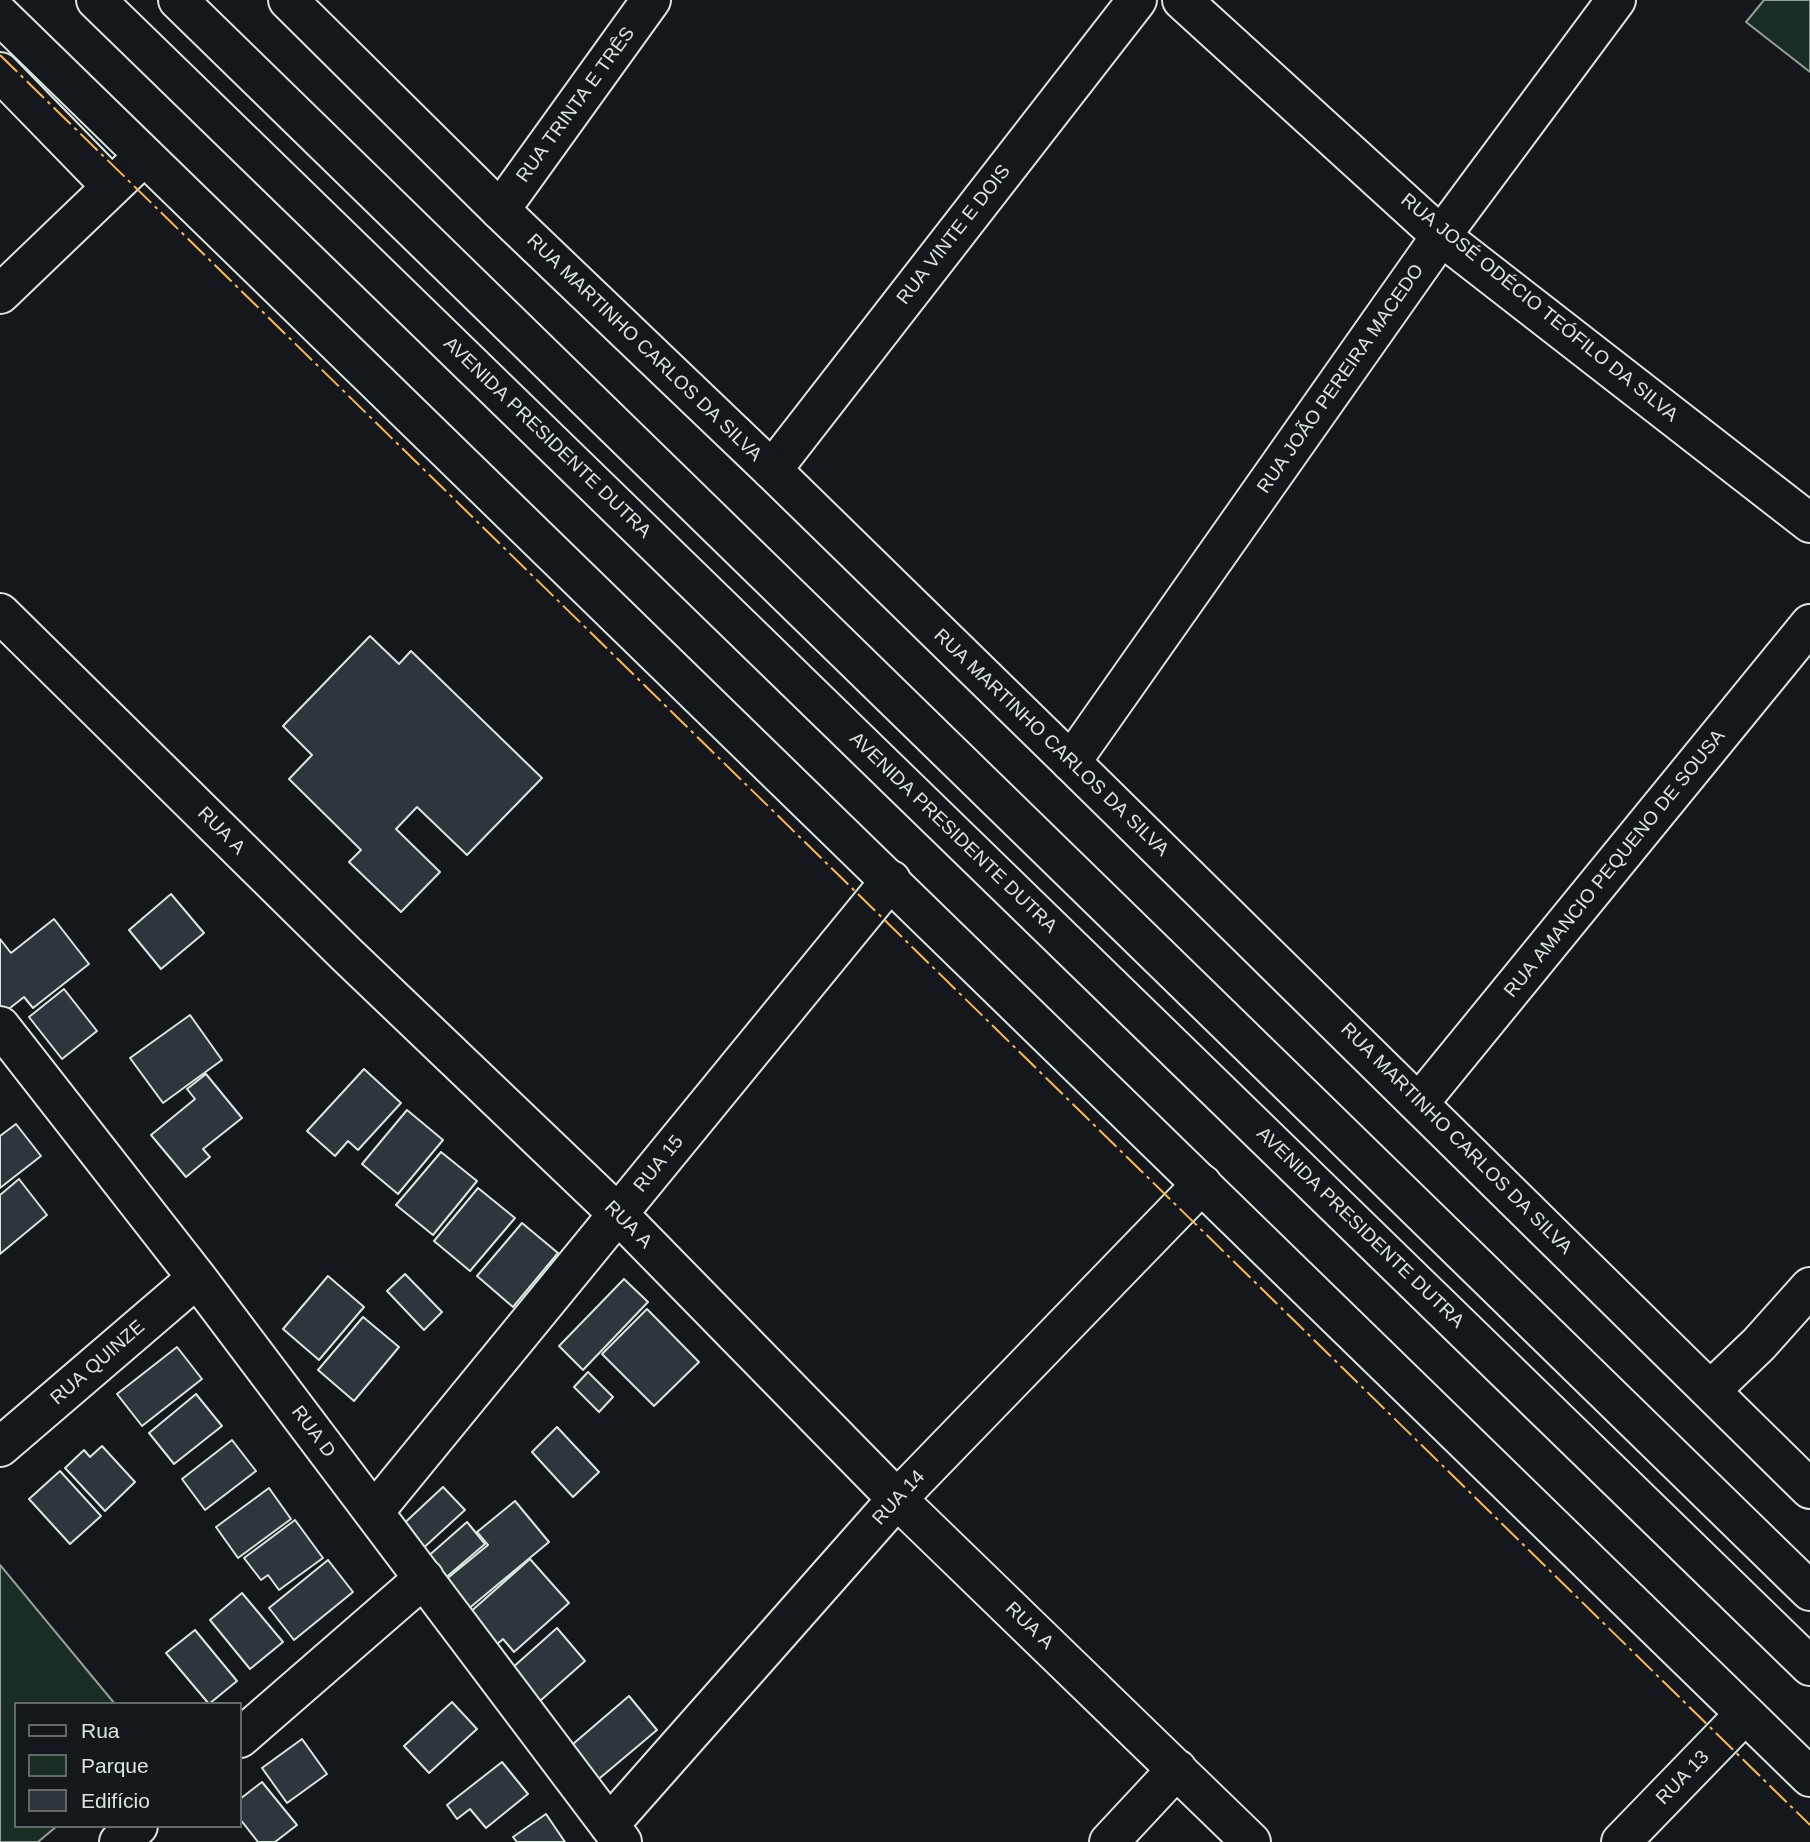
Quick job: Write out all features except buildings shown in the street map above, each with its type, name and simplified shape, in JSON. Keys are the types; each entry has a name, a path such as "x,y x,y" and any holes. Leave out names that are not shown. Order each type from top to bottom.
{"main road":[{"name":"AVENIDA PRESIDENTE DUTRA","path":"96,0 1810,1666"},
{"path":"178,0 1810,1591"},
{"name":"RUA MARTINHO CARLOS DA SILVA","path":"288,0 1071,762 1810,1489"},
{"name":"RUA TRINTA E TRÊS","path":"500,209 651,0"},
{"name":"RUA VINTE E DOIS","path":"772,470 1137,0"},
{"name":"RUA JOSÉ ODÉCIO TEÓFILO DA SILVA","path":"1182,0 1441,236 1810,523"},
{"name":"RUA JOÃO PEREIRA MACEDO","path":"1071,762 1441,236 1616,0"},
{"path":"0,15 1810,1777"},
{"path":"0,72 111,186"},
{"path":"0,294 144,156"},
{"path":"416,311 435,310 447,302 453,292 454,270"},
{"path":"458,352 456,336 462,317 476,310 495,310"},
{"name":"RUA A","path":"0,613 346,954 618,1214 897,1499 1251,1842"},
{"name":"RUA AMANCIO PEQUENO DE SOUSA","path":"1419,1103 1810,624"},
{"name":"RUA 15","path":"374,1512 891,880"},
{"name":"RUA D","path":"0,1026 197,1278 616,1834"},
{"name":"RUA 14","path":"616,1834 897,1499 1202,1184"},
{"name":"RUA QUINZE","path":"0,1447 197,1278"},
{"path":"1711,1390 1759,1344 1810,1287"},
{"path":"242,1736 424,1578"},
{"name":"RUA 13","path":"1621,1842 1745,1714"},
{"path":"1109,1842 1177,1769"},
{"path":"119,1842 136,1828"}],"green space":[{"path":"1764,0 1810,0 1810,72 1746,22"},
{"path":"0,1565 113,1702 14,1702 14,1828 55,1828 38,1842 0,1842"}],"power":[{"path":"0,55 1810,1825"}]}
